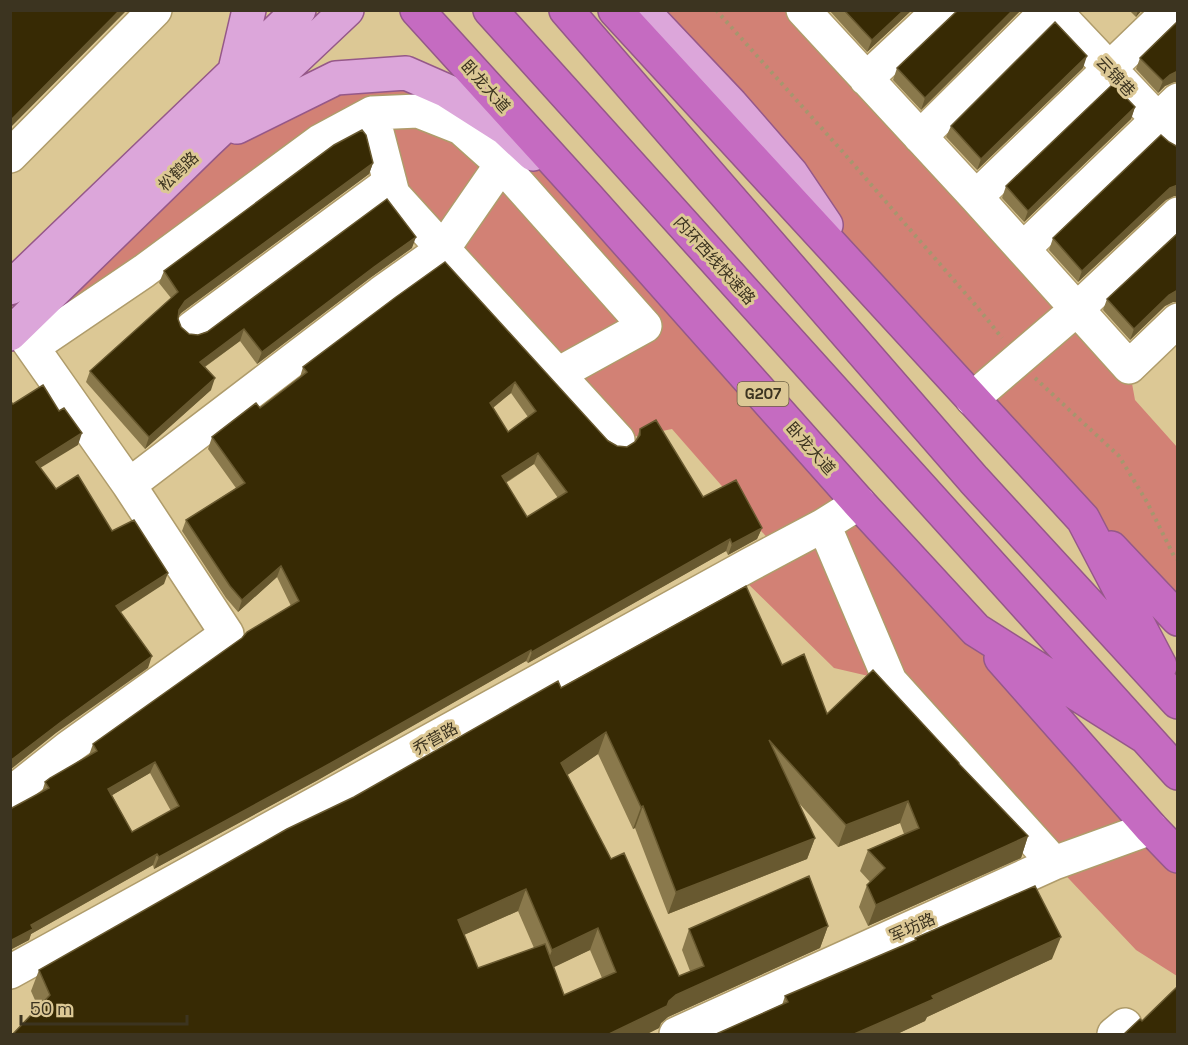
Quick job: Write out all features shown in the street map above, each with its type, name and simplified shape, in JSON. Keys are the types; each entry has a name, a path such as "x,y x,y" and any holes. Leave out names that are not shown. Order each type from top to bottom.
{"highway":[{"name":"卧龙大道","path":"417,10 976,630 1144,736"},
{"path":"484,10 517,40"},
{"name":"内环西线快速路","path":"490,10 940,510"},
{"path":"566,10 975,480 1178,700"},
{"path":"615,10 861,279 1178,619"},
{"name":"卧龙大道","path":"940,510 1178,773"},
{"path":"1083,519 1178,700"},
{"path":"976,630 1178,856"}],"main road":[{"path":"235,70 249,10"},
{"name":"松鹤路","path":"10,288 299,10"},
{"name":"松鹤路","path":"20,336 206,143 347,10"},
{"path":"642,10 731,104 791,173 861,279"},
{"path":"206,143 336,78 406,73 447,91 505,128 541,161 588,198"}],"street":[{"path":"10,156 155,10"},
{"path":"866,79 940,10"},
{"path":"920,137 1048,10"},
{"name":"云锦巷","path":"1054,10 1109,68 1171,120"},
{"path":"976,197 1170,10"},
{"path":"814,14 866,79 1129,367 1178,320"},
{"path":"10,794 68,747 227,634 129,485 20,336 144,271 320,141 372,113 418,111 461,128 501,165 645,326 558,374"},
{"path":"372,113 393,194 618,440"},
{"path":"1023,249 1171,120"},
{"path":"129,485 381,293 443,249 501,165"},
{"path":"192,328 390,182"},
{"path":"972,399 1077,309 1178,214"},
{"name":"乔营路","path":"10,972 824,525 860,503"},
{"path":"824,525 890,681 1054,863"},
{"name":"军坊路","path":"676,1035 1054,863 1151,828"}],"path":[{"path":"716,10 978,308 1038,382 1119,456 1178,560"}],"shaded area":[{"path":"642,11 803,11 1129,367 1135,400 1177,447 1177,619"},
{"path":"406,73 505,128 1177,856 1177,976 1136,950 890,681 834,668 736,572 777,549 672,429 618,440 355,123 144,271 18,327 206,143 336,78"}],"building":[{"path":"10,10 120,10 10,121"},
{"path":"844,10 904,10 872,40"},
{"path":"958,10 1013,10 925,98 897,68"},
{"path":"1178,21 1178,71 1163,81 1140,58"},
{"path":"1055,22 1087,56 981,159 951,126"},
{"path":"1113,84 1135,107 1028,211 1006,186"},
{"path":"362,130 366,135 373,163 185,301 179,310 178,319 181,327 189,334 198,335 207,332 387,199 416,237 262,352 244,329 200,362 215,378 149,437 90,371 178,292 164,271 334,145"},
{"path":"1161,135 1178,147 1178,185 1170,188 1082,271 1053,238"},
{"path":"1178,233 1178,290 1169,295 1134,329 1107,299"},
{"path":"445,262 608,441 617,446 627,447 635,442 640,435 640,429 656,420 703,497 736,480 762,528 732,544 730,539 322,768 159,857 157,854 31,925 33,929 10,941 10,809 49,788 45,782 50,778 97,751 93,744 242,638 247,632 299,601 281,566 242,600 230,586 186,520 245,483 212,437 256,403 260,408 307,372 303,367","holes":["515,382 536,411 508,432 490,403","538,453 567,492 527,517 502,476","155,762 179,806 132,832 108,789"]},
{"path":"43,385 59,411 64,408 82,433 36,462 56,489 78,475 112,531 134,520 168,573 116,606 152,656 10,761 10,401 13,404"},
{"path":"746,586 782,665 804,654 827,714 873,670 1028,836 876,905 867,885 885,868 868,850 919,828 908,801 846,825 769,740 815,838 676,892 643,806 641,807 606,732 561,763 611,859 624,853 679,976 704,966 689,929 809,876 828,926 676,995 667,1006 607,1035 12,1035 50,995 39,970 287,829 354,797 558,681 561,688","holes":["526,889 552,950 598,928 616,972 564,995 545,944 478,968 458,920"]},
{"path":"1035,886 1061,937 932,996 934,999 852,1035 714,1035 788,1002 785,996"},
{"path":"1178,986 1178,1035 1123,1035 1140,1019 1142,1021"}]}
